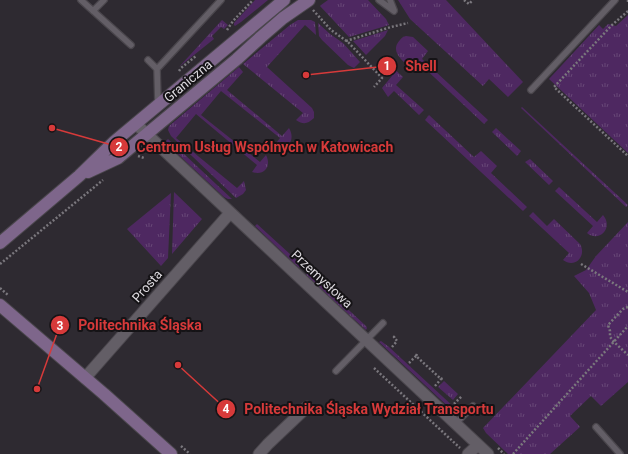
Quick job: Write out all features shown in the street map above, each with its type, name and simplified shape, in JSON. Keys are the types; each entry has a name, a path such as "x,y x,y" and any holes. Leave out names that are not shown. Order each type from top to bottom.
{"street":[{"name":"Graniczna","path":"0,243 79,176 115,141 284,0"},
{"name":"Graniczna","path":"79,176 118,158 237,59 260,37 285,17 310,3"},
{"name":"Przemysłowa","path":"136,124 488,454"},
{"name":"Prosta","path":"85,378 230,213"},
{"path":"0,305 172,454"},
{"path":"259,454 307,406"},
{"path":"465,452 478,445"}],"lane":[{"path":"81,0 130,45"},
{"path":"94,11 104,0"},
{"path":"157,69 221,0"},
{"path":"379,0 394,10 390,0"},
{"path":"531,90 615,0"},
{"path":"148,60 157,69 158,106"},
{"path":"336,371 383,323"},
{"path":"456,423 472,406"},
{"path":"596,427 620,454"}],"path":[{"path":"227,31 233,21 253,0"},
{"path":"464,0 469,4 473,0"},
{"path":"310,3 315,13 329,28 346,41 382,78 374,86"},
{"path":"628,11 612,25 554,87 628,156"},
{"path":"346,41 408,23"},
{"path":"137,156 144,158"},
{"path":"0,264 106,177"},
{"path":"581,264 628,292"},
{"path":"628,307 623,309 608,325 610,337 628,355"},
{"path":"513,454 628,326"},
{"path":"392,346 398,341 394,337 396,335"},
{"path":"409,363 417,355 442,379 435,386"},
{"path":"374,368 465,452"},
{"path":"454,404 462,396"}],"green space":[{"path":"255,0 268,0 235,26 234,23"},
{"path":"328,0 368,0 386,19 389,25 349,37 320,6"},
{"path":"398,0 446,0 523,82 508,97 489,79 483,86 410,19"},
{"path":"628,15 628,153 549,79 599,25 603,29 608,24 616,26"},
{"path":"222,20 228,25 224,29 221,27 212,36 214,39 179,67"},
{"path":"298,20 311,20 315,22 316,35 305,25 267,67 312,108 314,118 305,123 301,123 296,120 303,113 243,64"},
{"path":"318,23 343,43 360,62 354,68 348,65 322,40 319,36"},
{"path":"388,30 385,36 366,55 353,41"},
{"path":"403,37 413,37 428,51 422,59 488,120 484,124 418,62 411,69 397,54 396,46"},
{"path":"384,62 389,64 403,77 396,85 424,110 419,115 394,91 388,97 382,88 392,76 379,63"},
{"path":"239,67 243,72 227,90 282,136 289,128 292,137 287,146 274,146 280,138 221,91 201,115 260,162 266,155 268,163 266,170 260,173 252,172 257,165 196,114 176,138 237,188 244,181 246,190 243,194 236,198 171,136 168,130 169,126"},
{"path":"522,107 628,205 626,207 521,108"},
{"path":"429,115 474,157 481,151 497,166 491,173 527,207 523,211 425,120"},
{"path":"496,128 521,151 517,156 492,132"},
{"path":"168,139 232,199 224,197 165,142"},
{"path":"530,159 553,181 549,185 525,162"},
{"path":"559,187 597,222 603,215 607,225 604,233 592,236 587,233 593,226 555,191"},
{"path":"174,192 202,219 172,254"},
{"path":"171,193 168,258 161,266 127,229"},
{"path":"533,212 547,226 554,219 580,244 582,253 579,260 572,263 563,260 569,253 529,216"},
{"path":"628,222 628,382 601,406 591,396 570,416 580,427 550,454 508,454 486,433 483,428 596,310 589,293 574,276 586,270 596,256"},
{"path":"257,224 302,265 299,268 255,226"},
{"path":"309,273 366,326 366,330 307,277 306,274"},
{"path":"381,341 457,411 455,413 379,342"},
{"path":"444,381 458,394 453,400 438,387"}],"place":[{"name":"Shell","path":"306,75"},
{"name":"Centrum Usług Wspólnych w Katowicach","path":"52,128"},
{"name":"Politechnika Śląska Wydział Transportu","path":"178,365"},
{"name":"Politechnika Śląska","path":"37,389"}]}
